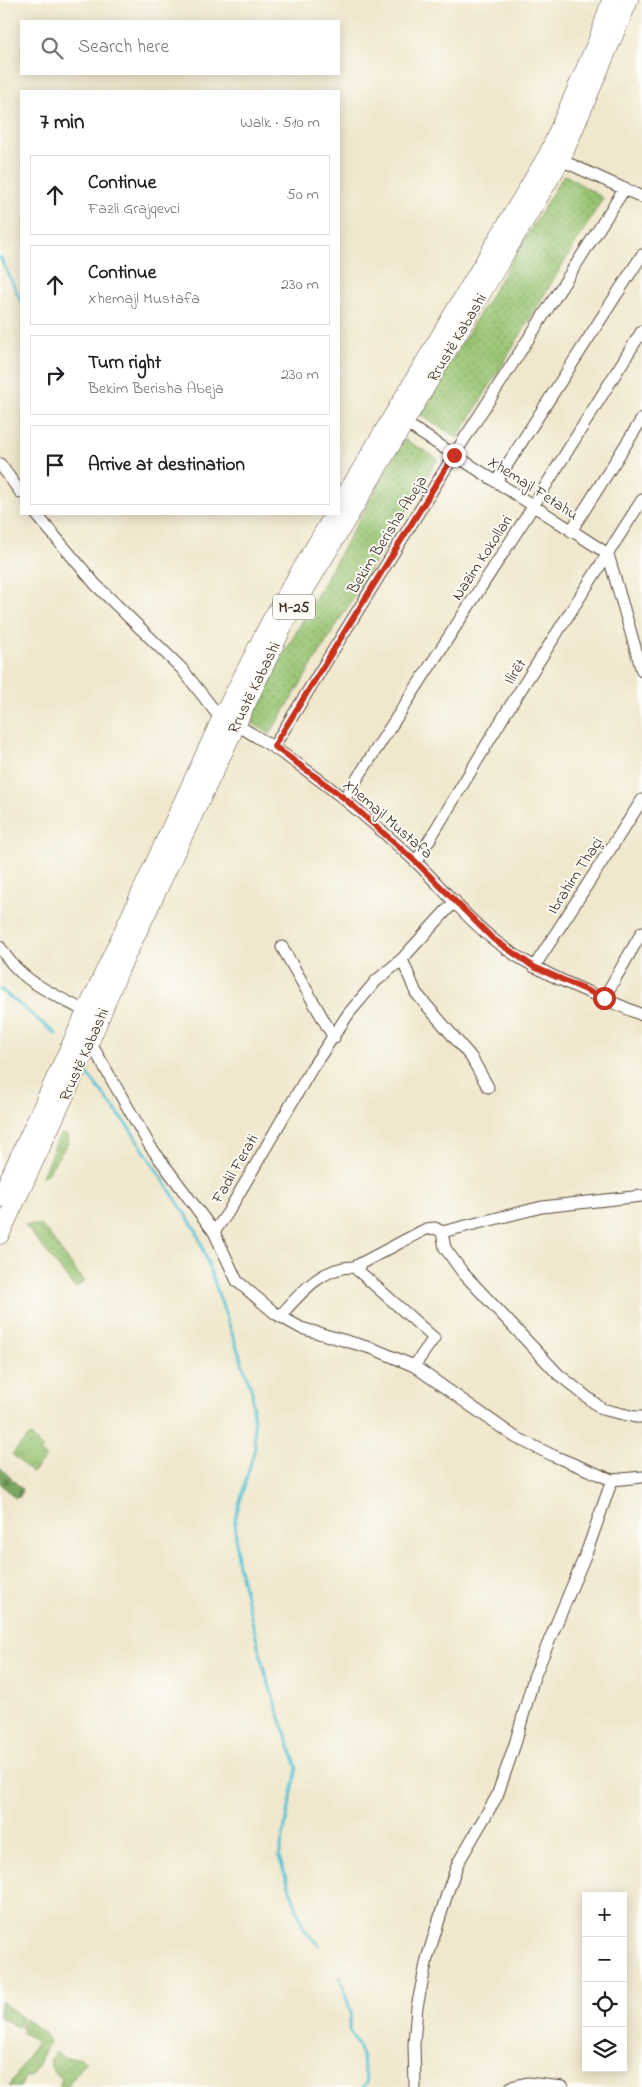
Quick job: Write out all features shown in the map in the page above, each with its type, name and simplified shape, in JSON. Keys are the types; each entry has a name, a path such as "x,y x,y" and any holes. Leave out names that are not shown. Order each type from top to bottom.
{"main road":[{"name":"Rrustë Kabashi","path":"0,1198 86,1012 228,722 548,154 598,39 610,0"},
{"name":"Rrustë Kabashi","path":"340,505 398,419 561,160 629,0"},
{"name":"Rrustë Kabashi","path":"0,1235 90,1042 270,620 333,515"}],"street":[{"path":"561,160 642,197"},
{"name":"Bekim Berisha Abeja","path":"274,746 454,455 625,188"},
{"path":"496,482 642,256"},
{"name":"Nazim Kokollari","path":"344,798 533,506 642,331"},
{"name":"Xhemajl Fetahu","path":"398,419 608,554"},
{"path":"571,531 642,419"},
{"path":"0,464 20,493"},
{"name":"Ilirët","path":"416,862 507,711 642,500"},
{"path":"37,515 96,585 182,669 228,722"},
{"path":"608,554 640,654 642,671"},
{"name":"Xhemajl Mustafa","path":"228,722 274,746 344,798 416,862 493,939 534,967 642,1015"},
{"name":"Ibrahim Thaçi","path":"534,967 642,800"},
{"name":"Fadil Ferati","path":"214,1232 227,1214 312,1068 334,1038 349,1013 376,981 402,959 455,901"},
{"path":"604,998 642,932"},
{"path":"0,947 23,977 86,1012"},
{"path":"282,947 334,1038"},
{"path":"402,959 416,993 471,1057 488,1087"},
{"path":"90,1042 150,1146 214,1232 237,1281 280,1316 301,1328 374,1349 414,1366 515,1438 612,1480 642,1477"},
{"path":"442,1232 542,1207 642,1196"},
{"path":"280,1316 321,1276 340,1269 354,1267 426,1229 436,1228 442,1232 445,1248 458,1266 558,1374 602,1408 634,1418 642,1417"},
{"path":"354,1267 434,1338 414,1366"},
{"path":"415,2087 414,2044 418,2008 427,1959 447,1894 458,1863 497,1796 534,1677 587,1551 612,1480"},
{"path":"511,2087 527,2084 563,2087"}],"green space":[{"path":"564,174 603,198 458,438 419,414"},
{"path":"404,439 438,459 270,734 247,720"},
{"path":"60,1134 66,1135 69,1141 47,1174 42,1176"},
{"path":"25,1225 40,1225 46,1230 84,1282 75,1288"},
{"path":"30,1435 43,1448 40,1452 46,1457 32,1473 12,1454"},
{"path":"0,1467 22,1489 20,1497 15,1498 0,1483"},
{"path":"0,2001 23,2018 17,2027 0,2017"},
{"path":"25,2019 45,2033 49,2043 31,2077 26,2077 20,2087 9,2087 37,2042 22,2032 23,2029 20,2026"},
{"path":"55,2052 64,2058 81,2058 86,2062 67,2087 59,2087 62,2078 53,2072 49,2060"}],"waterway":[{"path":"0,257 20,299"},
{"path":"0,989 56,1034"},
{"path":"85,1071 130,1129 197,1232 252,1391 255,1448 235,1519 237,1560 265,1673 297,1768 279,1857 304,1929 319,1945"},
{"path":"340,1977 351,2013 349,2030 357,2042 363,2062 367,2083 363,2087"}],"route":[{"path":"454,455 274,746 344,798 416,862 493,939 534,967 604,998"}]}
